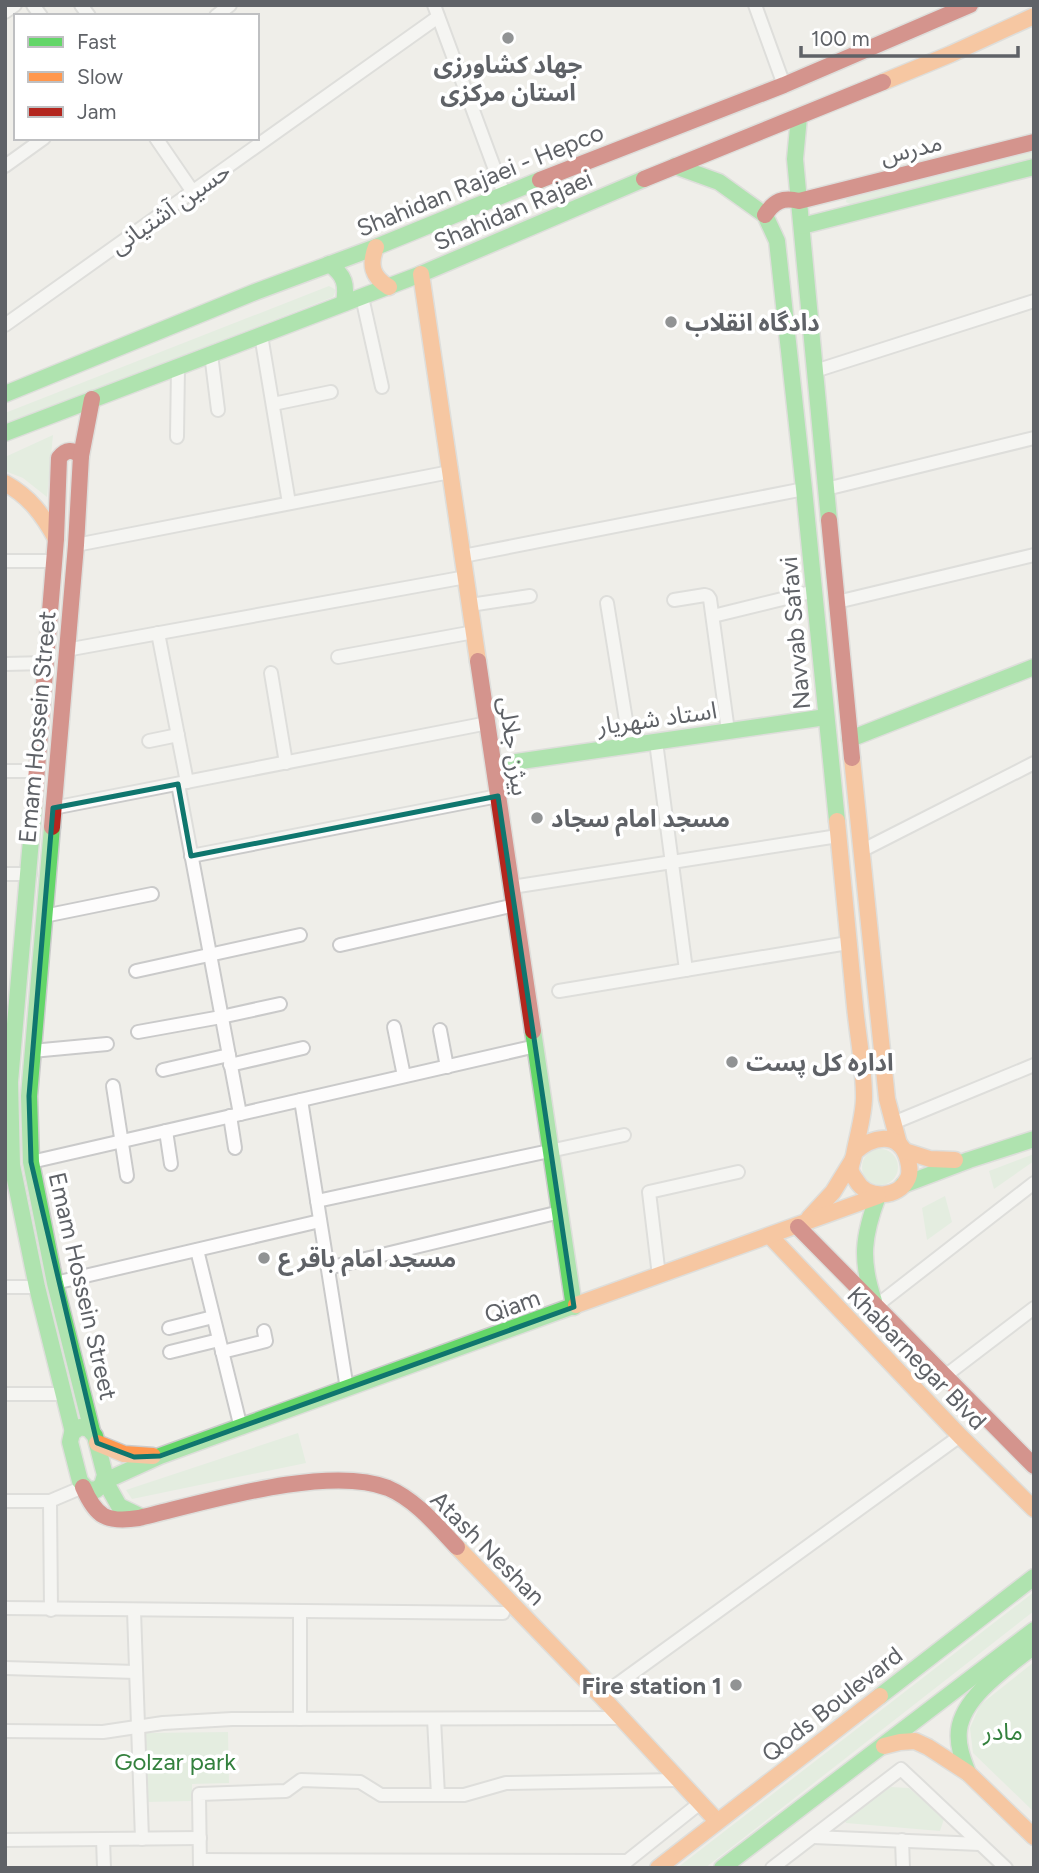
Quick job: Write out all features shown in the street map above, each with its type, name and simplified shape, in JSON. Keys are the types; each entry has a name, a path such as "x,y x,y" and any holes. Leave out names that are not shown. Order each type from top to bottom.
{"street":[{"path":"5,12 15,5"},
{"path":"755,5 784,85"},
{"name":"Shahidan Rajaei - Hepco","path":"5,394 255,292 376,247 784,85 970,5"},
{"path":"436,11 504,194"},
{"name":"حسین آشتیانی","path":"5,325 193,192 436,11"},
{"name":"Shahidan Rajaei","path":"5,433 421,274 951,54 1034,16"},
{"name":"Navvab Safavi","path":"799,117 795,159 861,851 887,1099 902,1148"},
{"path":"5,166 41,140"},
{"path":"157,140 193,192"},
{"name":"مدرس","path":"765,215 770,206 785,197 799,201 1034,142"},
{"path":"676,166 719,182 765,215"},
{"name":"مدرس","path":"802,226 1034,167"},
{"name":"Navvab Safavi","path":"765,215 777,241 864,1099 854,1156"},
{"path":"376,247 370,259 372,271 379,282 389,286"},
{"path":"329,264 339,270 345,279 347,291 344,303"},
{"name":"بیژن جلالی","path":"421,274 574,1307"},
{"path":"362,297 382,387"},
{"path":"815,371 1034,301"},
{"path":"261,335 289,503"},
{"path":"211,354 218,410"},
{"path":"177,437 178,367"},
{"path":"272,404 331,392"},
{"name":"Emam Hossein Street","path":"92,399 81,456 76,545 29,1096 31,1162 55,1283 105,1481"},
{"path":"826,489 1034,438"},
{"name":"Emam Hossein Street","path":"81,456 68,449 59,458 56,539 30,874 13,976 8,1082 11,1188 64,1394 73,1432 70,1443 83,1487"},
{"path":"76,545 450,472"},
{"path":"5,483 22,492 38,508 56,539"},
{"path":"463,556 804,489"},
{"path":"837,602 1034,555"},
{"path":"5,561 54,561"},
{"path":"66,650 466,578"},
{"path":"713,616 814,591"},
{"path":"470,604 530,596"},
{"path":"674,600 708,596 728,731"},
{"path":"607,603 630,745"},
{"path":"338,657 474,632"},
{"path":"158,634 178,736 191,856 230,1060 235,1148"},
{"path":"5,664 47,663"},
{"path":"850,739 1034,667"},
{"path":"271,673 286,763"},
{"name":"استاد شهریار","path":"494,765 826,717"},
{"path":"53,808 488,723"},
{"path":"149,741 178,736"},
{"path":"656,742 686,970"},
{"path":"861,851 1034,763"},
{"path":"5,771 38,771"},
{"path":"191,856 498,796"},
{"path":"512,887 838,836"},
{"path":"5,874 30,874"},
{"path":"44,916 152,894"},
{"path":"340,945 515,905"},
{"path":"136,971 300,935"},
{"path":"559,991 848,943"},
{"path":"138,1032 280,1004"},
{"path":"394,1027 404,1076"},
{"path":"440,1030 447,1067"},
{"path":"32,1051 107,1044"},
{"path":"31,1162 536,1046"},
{"path":"163,1070 303,1048"},
{"path":"893,1124 1034,1065"},
{"path":"113,1086 127,1176"},
{"path":"864,1099 874,1106 881,1105 887,1099"},
{"path":"301,1100 347,1389"},
{"path":"166,1131 171,1164"},
{"path":"317,1201 624,1135"},
{"path":"798,1227 821,1208 837,1189 862,1144 871,1139 890,1140 916,1156 937,1161 969,1160"},
{"path":"854,1156 851,1171 854,1180 868,1194 878,1196 888,1195 904,1185 969,1160 1034,1139"},
{"path":"902,1148 909,1168 904,1185"},
{"path":"659,1276 649,1192 738,1172"},
{"path":"878,1196 866,1227 863,1247 868,1285 876,1306 1034,1183"},
{"name":"Qiam","path":"83,1487 96,1490 102,1487 105,1481 160,1456 878,1196"},
{"path":"328,1268 560,1212"},
{"path":"55,1283 320,1221"},
{"name":"Khabarnegar Blvd","path":"798,1227 1031,1460"},
{"name":"Khabarnegar Blvd","path":"771,1236 960,1436 1034,1509"},
{"path":"197,1250 240,1428"},
{"path":"818,1287 819,1272 836,1267"},
{"path":"5,1287 37,1287"},
{"path":"945,1376 1034,1308"},
{"path":"169,1328 213,1317"},
{"path":"170,1352 266,1341 264,1331"},
{"path":"5,1394 64,1394"},
{"path":"73,1432 80,1427 86,1427 95,1437"},
{"path":"601,1696 960,1436"},
{"name":"Qiam","path":"95,1437 117,1453 134,1457 160,1456"},
{"path":"105,1481 119,1506 142,1517"},
{"name":"Atash Neshan","path":"83,1487 92,1506 100,1514 114,1519 142,1517 299,1484 363,1482 387,1487 421,1510 601,1696 717,1821"},
{"path":"5,1502 50,1502 83,1487"},
{"path":"50,1502 51,1610"},
{"name":"Qods Boulevard","path":"658,1868 1034,1577"},
{"path":"5,1608 503,1613"},
{"path":"134,1611 142,1839"},
{"path":"300,1611 300,1719"},
{"path":"722,1868 1034,1630"},
{"path":"968,1773 961,1756 960,1724 972,1701 1034,1646"},
{"path":"5,1668 136,1672"},
{"path":"5,1731 103,1731 189,1721 621,1718"},
{"path":"434,1719 438,1795"},
{"path":"877,1748 915,1741 928,1747 968,1773 1034,1837"},
{"path":"772,1868 901,1769 1006,1868"},
{"path":"678,1780 506,1783 464,1795 381,1795 360,1782 301,1780 286,1791 199,1794 200,1864 623,1864 700,1803"},
{"path":"813,1837 980,1844"},
{"path":"5,1840 200,1838"},
{"path":"103,1839 104,1868"},
{"path":"902,1840 903,1868"}],"highlighted area":[{"path":"178,784 191,856 498,796 574,1307 160,1456 134,1457 97,1443 31,1162 29,1096 53,808"}],"green space":[{"path":"1034,146 1034,164 852,205 846,202 847,195"},
{"path":"329,286 336,290 333,297 5,425 5,413"},
{"path":"53,435 47,497 23,478 5,471 5,457"},
{"path":"880,1149 893,1154 898,1167 893,1180 880,1185 867,1180 862,1167 867,1154"},
{"path":"1034,1154 1034,1161 994,1189 989,1171"},
{"path":"945,1196 952,1222 927,1240 922,1208"},
{"path":"298,1433 306,1463 132,1499 126,1490"},
{"path":"1034,1592 1034,1611 705,1868 677,1868"},
{"name":"مادر","path":"1034,1662 1034,1812 973,1753 970,1728 980,1705"},
{"name":"Golzar park","path":"228,1732 229,1783 192,1784 192,1801 146,1802 145,1733"},
{"path":"891,1787 909,1788 944,1819 940,1831 846,1823 843,1818"}],"traffic: fast":[{"path":"799,117 795,159 829,520"},
{"path":"675,166 719,182 765,215 777,241 837,821"},
{"path":"802,226 1034,167"},
{"path":"5,433 421,274 644,179"},
{"path":"5,394 540,180"},
{"path":"329,264 339,272 344,281 344,303"},
{"path":"850,739 1034,667"},
{"path":"494,765 826,717"},
{"path":"34,805 10,1082 12,1165 37,1287 73,1432"},
{"path":"52,827 29,1096 31,1162 55,1283 92,1431"},
{"path":"533,1031 574,1307"},
{"path":"903,1185 1034,1139"},
{"path":"874,1301 867,1273 865,1248 878,1196"},
{"path":"142,1517 119,1506 105,1481 160,1456 576,1305"},
{"path":"80,1427 89,1429 95,1436 105,1475 102,1485 96,1490 87,1489 80,1481 70,1442 72,1433 80,1427"},
{"path":"880,1696 1034,1577"},
{"path":"722,1868 1034,1630"},
{"path":"968,1773 959,1741 962,1717 978,1694 1000,1672 1034,1646"}],"traffic: slow":[{"path":"883,82 1034,16"},
{"path":"376,247 374,270 379,279 389,287"},
{"path":"421,274 478,661"},
{"path":"5,483 35,507 56,539"},
{"path":"852,758 887,1099 899,1144"},
{"path":"837,821 864,1086 863,1112 851,1171 861,1187 875,1194 890,1193 904,1185 910,1170 903,1148 897,1143 891,1140 876,1140 855,1152"},
{"path":"905,1151 930,1159 955,1160"},
{"path":"809,1218 833,1192 852,1161"},
{"path":"576,1305 878,1196"},
{"path":"770,1236 960,1436 1034,1509"},
{"path":"97,1443 124,1454 153,1456"},
{"path":"457,1547 717,1821"},
{"path":"658,1868 880,1696"},
{"path":"884,1746 915,1741 928,1747 968,1773 1034,1837"}],"traffic: jam":[{"path":"540,180 784,85 970,5"},
{"path":"644,179 883,82"},
{"path":"765,215 775,203 784,200 799,201 1034,142"},
{"path":"52,827 81,456 92,399"},
{"path":"34,805 56,539 59,458 70,451 81,456"},
{"path":"829,520 852,758"},
{"path":"478,661 533,1031"},
{"path":"798,1227 1034,1466"},
{"path":"83,1487 93,1505 104,1516 128,1519 265,1488 332,1480 362,1482 388,1488 408,1499 457,1547"}],"place":[{"name":"جهاد کشاورزی استان مرکزی","path":"508,38"},
{"name":"دادگاه انقلاب","path":"671,322"},
{"name":"مسجد امام سجاد","path":"537,818"},
{"name":"اداره کل پست","path":"732,1062"},
{"name":"مسجد امام باقر ع","path":"264,1258"},
{"name":"Fire station 1","path":"736,1685"}]}
